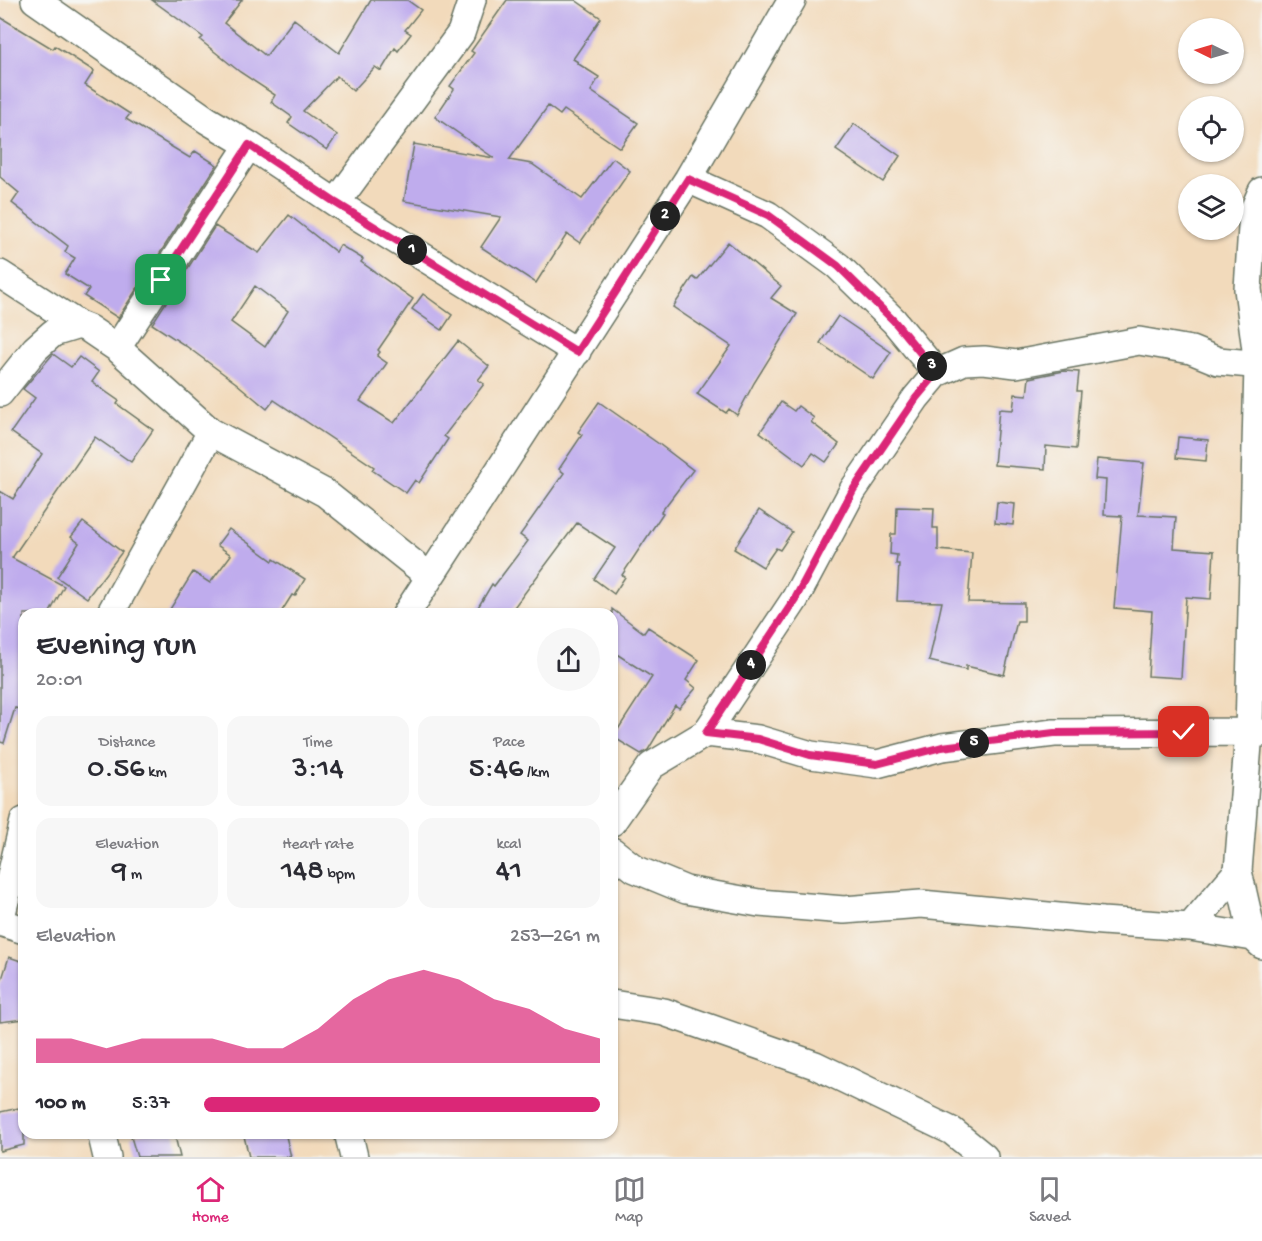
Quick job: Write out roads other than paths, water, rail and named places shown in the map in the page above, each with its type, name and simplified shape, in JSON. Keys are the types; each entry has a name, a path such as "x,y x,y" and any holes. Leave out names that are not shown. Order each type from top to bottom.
{"street":[{"path":"35,0 207,120 577,352"},
{"path":"336,203 461,33 472,0"},
{"path":"410,608 688,179 792,0"},
{"path":"117,348 249,145"},
{"path":"688,179 768,215 838,266 894,321 937,373"},
{"path":"618,856 635,869 686,890 759,903 843,910 921,904 1190,927 1257,941 1238,872 1255,732 1260,365 1248,289 1253,212 1262,191"},
{"path":"0,274 117,348 211,432 326,494 429,576"},
{"path":"0,393 35,349 53,333 79,325"},
{"path":"618,813 651,766 706,733 795,599 853,490 916,398 937,373 964,361 984,360 1016,364 1139,341 1191,350 1218,361 1260,365"},
{"path":"113,608 211,432"},
{"path":"706,733 758,739 810,755 877,764 942,747 1054,733 1255,732"},
{"path":"18,846 0,922 18,928"},
{"path":"1190,927 1238,872"},
{"path":"618,1005 664,1012 815,1065 952,1131 984,1157"},
{"path":"102,1139 107,1157"},
{"path":"350,1139 354,1157"}]}
